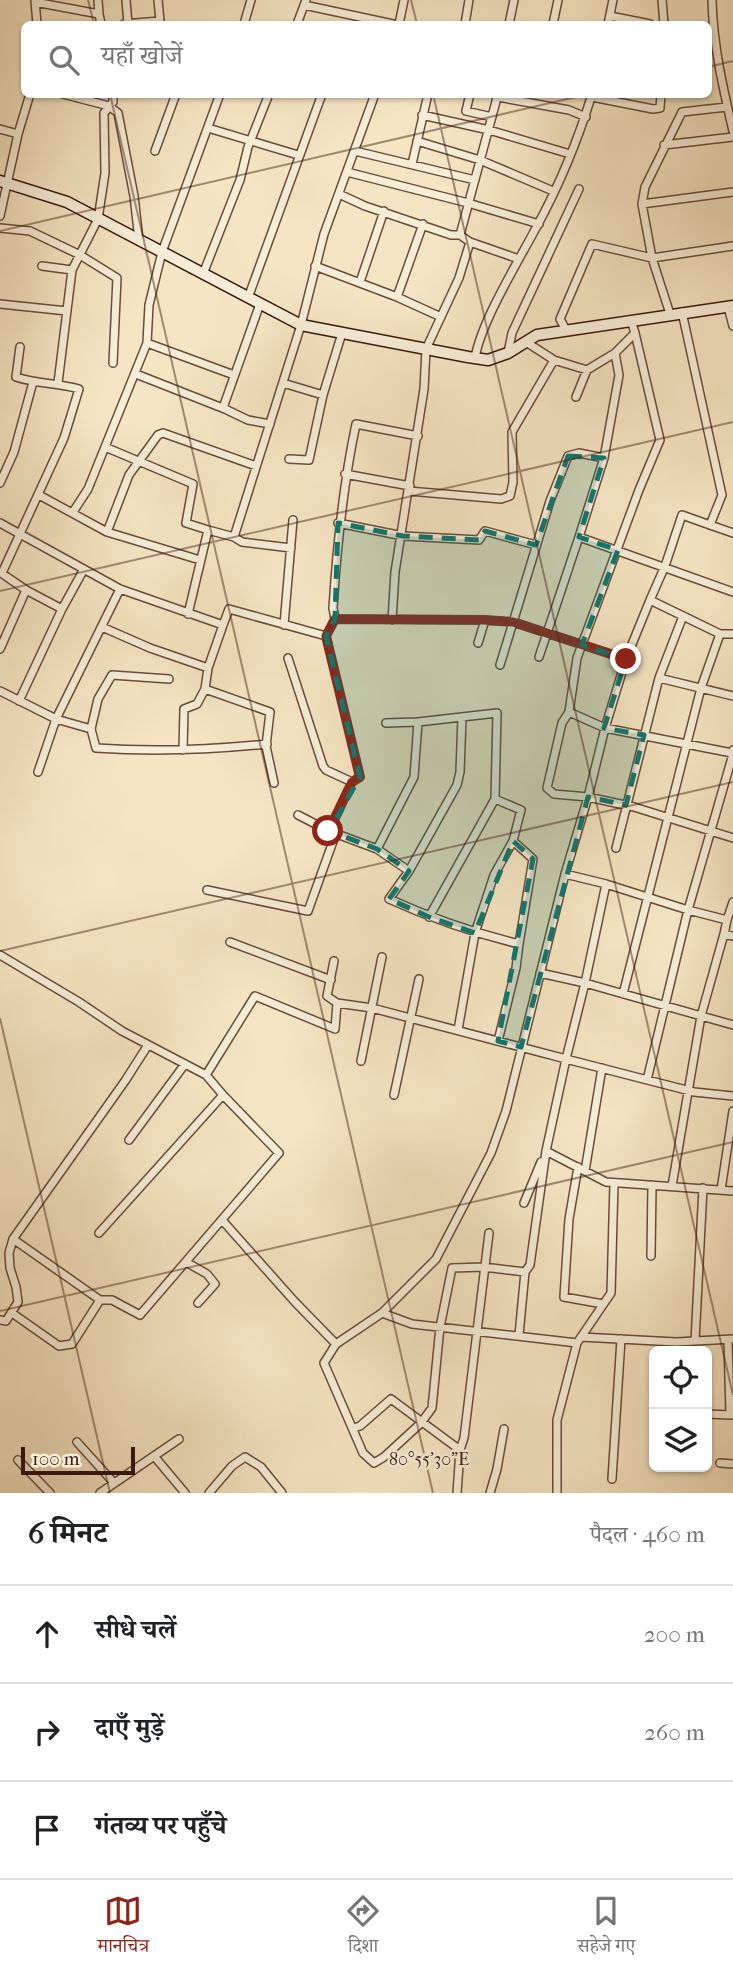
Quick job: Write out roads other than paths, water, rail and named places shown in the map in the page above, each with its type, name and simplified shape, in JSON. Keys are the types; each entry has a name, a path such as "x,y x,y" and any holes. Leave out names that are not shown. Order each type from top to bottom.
{"street":[{"path":"98,0 101,21"},
{"path":"126,0 126,21"},
{"path":"152,21 160,20 158,0"},
{"path":"245,21 251,0"},
{"path":"397,21 404,0"},
{"path":"466,21 469,0"},
{"path":"510,21 514,0"},
{"path":"554,21 558,0"},
{"path":"609,20 613,0"},
{"path":"662,0 664,21"},
{"path":"664,145 733,134 719,62 712,0"},
{"path":"37,21 35,1 99,14"},
{"path":"298,21 305,2 381,21"},
{"path":"348,21 351,15"},
{"path":"0,216 3,182 29,98"},
{"path":"79,98 109,106 118,113 134,195 139,240"},
{"path":"58,383 72,270 98,219 105,173 104,113 113,98"},
{"path":"155,151 175,98"},
{"path":"73,512 88,489 147,343 149,305 162,252 219,98"},
{"path":"203,274 240,180 267,98"},
{"path":"248,298 320,98"},
{"path":"234,537 301,325 324,234 374,98"},
{"path":"412,164 427,98"},
{"path":"469,98 466,111 492,117"},
{"path":"460,235 497,98"},
{"path":"508,98 569,110 586,117"},
{"path":"475,358 485,328 554,191 591,98"},
{"path":"601,98 653,109 660,108 661,98"},
{"path":"670,314 652,258 642,204 645,187 682,112 727,107"},
{"path":"422,116 489,130 570,154"},
{"path":"208,128 298,155"},
{"path":"0,129 18,134"},
{"path":"417,141 480,160 554,191"},
{"path":"355,152 475,180"},
{"path":"347,173 468,203 538,224"},
{"path":"3,182 67,202 301,325 488,360 508,353 537,335 682,312 731,307 733,326"},
{"path":"508,353 512,333 579,190"},
{"path":"642,204 733,192"},
{"path":"339,194 365,206 451,235 460,235 470,242 519,259"},
{"path":"360,282 384,211"},
{"path":"397,297 424,224"},
{"path":"0,228 30,231 80,255 117,278 113,363"},
{"path":"392,620 401,536 424,389 426,349 458,278 470,242"},
{"path":"566,330 560,319 592,244 652,258 733,246"},
{"path":"43,266 72,270"},
{"path":"315,266 441,317"},
{"path":"0,304 67,311"},
{"path":"225,409 234,375 260,304"},
{"path":"682,312 722,495 710,525"},
{"path":"631,320 660,440 577,658 569,712 562,723 547,788 554,794 588,797 626,805 733,838"},
{"path":"289,459 309,460 323,395 342,333"},
{"path":"576,397 587,370 615,353 635,333"},
{"path":"526,342 554,360 587,370"},
{"path":"147,343 234,375"},
{"path":"20,347 16,377 79,389 64,438 1,573 62,609"},
{"path":"539,657 604,458 619,375 615,353"},
{"path":"345,474 409,488 501,499 510,496 513,482 512,432 554,360"},
{"path":"136,374 248,420 270,424"},
{"path":"0,483 14,452 33,382"},
{"path":"282,383 323,395"},
{"path":"207,890 308,911 332,832 352,782 360,777 326,636 335,619 333,608 338,523 356,424 418,436"},
{"path":"107,532 129,475 158,435 163,433 256,466"},
{"path":"105,447 193,484 186,523 234,537 242,542 291,548"},
{"path":"500,665 536,545 568,456 579,453 604,458"},
{"path":"39,495 107,532 200,561"},
{"path":"525,1272 485,1267 452,1268 440,1327 432,1408 421,1423 374,1463 363,1453 324,1363 336,1344 382,1313 436,1258 465,1206 491,1153 506,1111 565,874 605,728 626,659 665,566 682,515 733,533"},
{"path":"284,625 293,520"},
{"path":"0,523 120,589 223,625"},
{"path":"338,523 401,536 479,540 485,531 536,545"},
{"path":"188,614 208,530"},
{"path":"579,537 733,592"},
{"path":"19,701 84,569"},
{"path":"38,772 56,719 120,589"},
{"path":"0,649 26,590"},
{"path":"650,600 720,634 733,634"},
{"path":"183,750 184,709 197,704 205,689 208,668 229,609 326,636"},
{"path":"616,848 659,678 683,616"},
{"path":"335,619 513,622 626,659"},
{"path":"478,643 485,620"},
{"path":"102,627 150,648 208,668"},
{"path":"623,994 701,688 720,634"},
{"path":"288,658 323,766 352,782"},
{"path":"169,679 112,675 98,699 91,729 96,748 143,751 267,744"},
{"path":"659,678 733,696"},
{"path":"205,689 270,712 267,744 274,783"},
{"path":"0,691 56,719 91,729"},
{"path":"569,712 605,728 733,752 688,910 646,1080"},
{"path":"386,723 497,713 495,799 429,917"},
{"path":"462,717 457,785 409,871 389,899 475,933 519,944"},
{"path":"377,849 414,777 418,722"},
{"path":"458,1030 475,933 495,875 513,841 521,810 495,799"},
{"path":"298,815 332,832 377,849 409,871"},
{"path":"498,1041 516,968 533,859 513,841"},
{"path":"565,874 727,920"},
{"path":"519,1335 525,1272 530,1265 546,1151 606,884"},
{"path":"673,1186 701,1016 733,902"},
{"path":"724,934 733,936"},
{"path":"230,942 331,980"},
{"path":"0,956 148,1045 206,1075 279,1153 140,1315 112,1300 100,1300 13,1239"},
{"path":"361,1061 382,957"},
{"path":"334,961 327,996 337,1003 372,1008 646,1080 733,1097"},
{"path":"540,974 585,983 733,1025"},
{"path":"394,1095 419,979"},
{"path":"206,1075 255,996 335,1029 337,1003"},
{"path":"0,1320 6,1321 18,1302 10,1268 9,1253 13,1239 118,1092 148,1045"},
{"path":"129,1140 185,1064"},
{"path":"602,1068 569,1219 564,1297 603,1304"},
{"path":"99,1233 223,1095"},
{"path":"721,1190 733,1111"},
{"path":"546,1151 606,1182 733,1191"},
{"path":"524,1203 546,1151"},
{"path":"557,1493 557,1420 579,1340 611,1293 614,1183"},
{"path":"651,1256 652,1185"},
{"path":"695,1341 703,1188"},
{"path":"222,1220 336,1344"},
{"path":"457,1493 460,1450 464,1438 489,1233"},
{"path":"186,1262 207,1274 215,1284 198,1303"},
{"path":"12,1313 59,1346 72,1345 100,1300"},
{"path":"382,1313 412,1324 579,1340 731,1339 732,1415 712,1415"},
{"path":"612,1479 621,1339"},
{"path":"354,1428 360,1426 391,1399 460,1450"},
{"path":"490,1493 504,1429"},
{"path":"100,1493 179,1439"},
{"path":"77,1443 114,1483"},
{"path":"154,1456 185,1493"},
{"path":"208,1493 232,1466 245,1457 261,1467 277,1492"},
{"path":"18,1460 50,1493"},
{"path":"720,1463 733,1464"}]}
